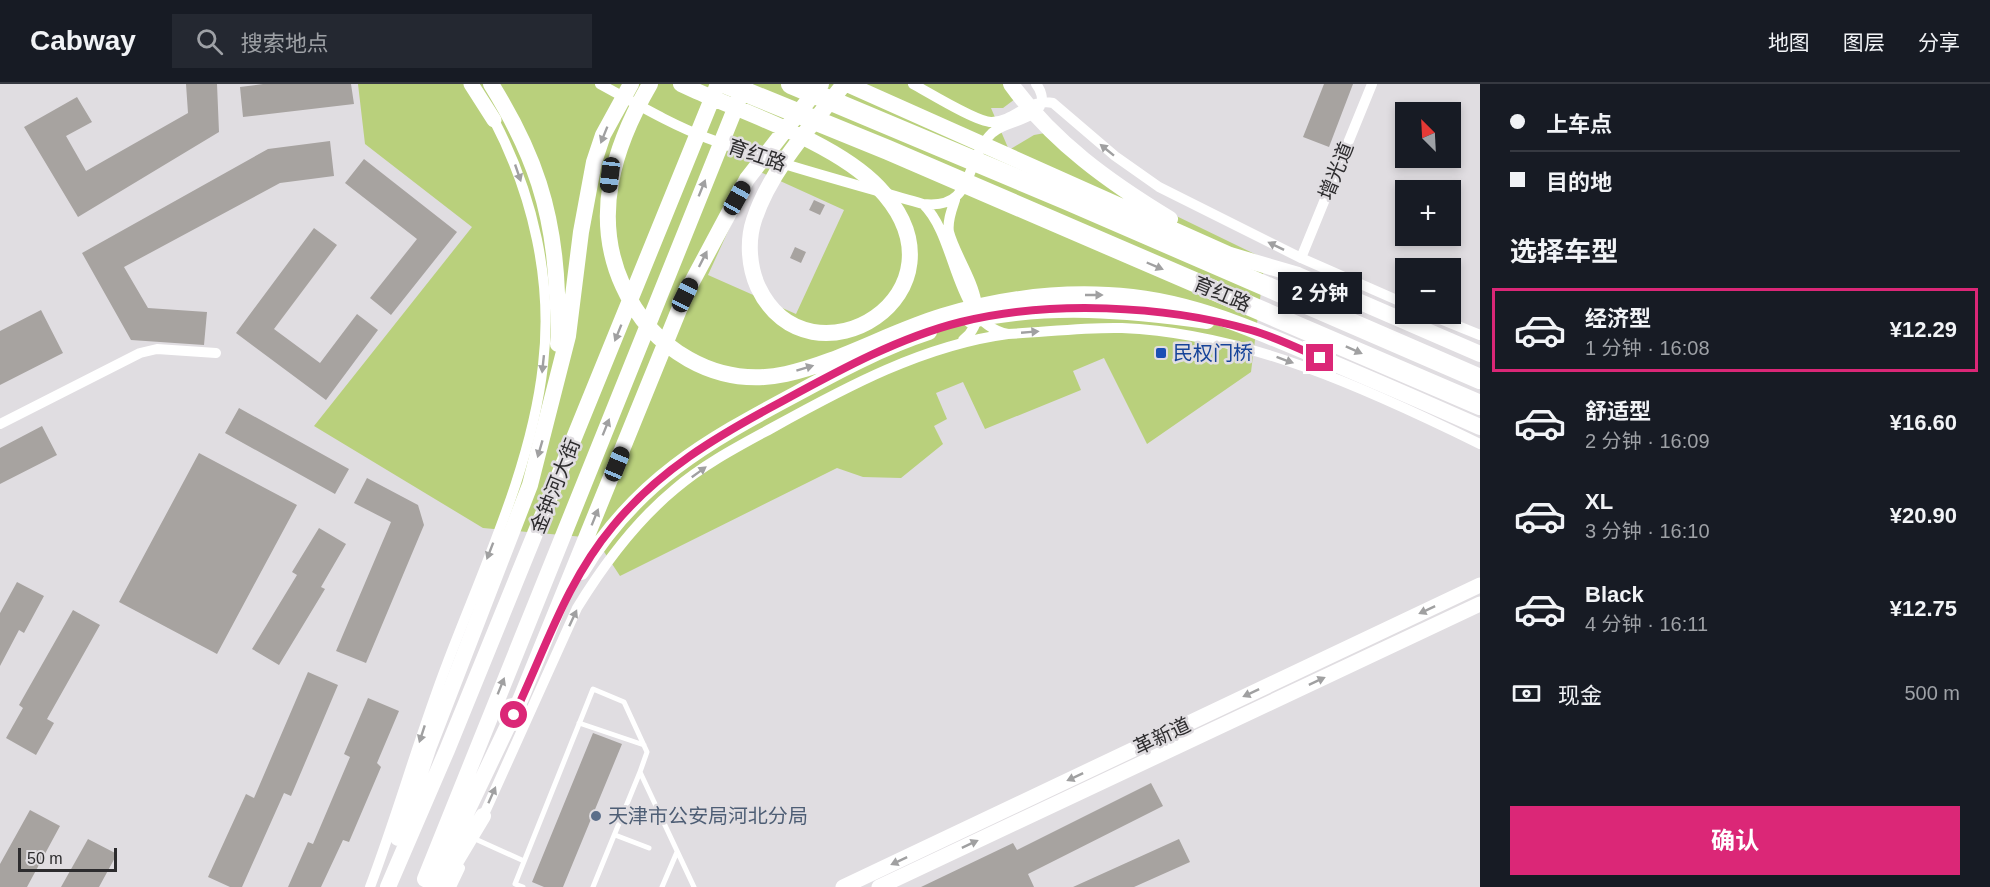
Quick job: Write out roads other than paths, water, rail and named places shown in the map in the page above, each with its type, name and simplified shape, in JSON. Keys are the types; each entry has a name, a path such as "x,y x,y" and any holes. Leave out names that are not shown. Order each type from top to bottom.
{"highway":[{"name":"育红路","path":"726,84 888,150 1480,405"},
{"name":"育红路","path":"791,84 1057,195 1480,379"}],"main road":[{"path":"490,84 532,160 539,177 553,234 559,335 551,413"},
{"path":"382,887 429,746 530,485 551,413 568,336 581,232 594,162 603,135 631,84"},
{"path":"650,84 628,124 610,175 607,217 610,244 620,279 643,322 672,350 704,368 748,376 786,374 945,315 993,303 1036,297 1107,295 1155,299 1214,314 1480,427"},
{"path":"681,84 800,137 810,142 833,154 871,180 893,204 901,218 909,244 909,263 903,287 896,299 874,320 835,332 808,330 779,315 761,293 755,280 750,251 754,220 768,190 795,148 802,139 809,130 816,121 845,84 1230,255 1298,275 1480,354"},
{"name":"金钟河大街","path":"388,887 447,750 718,84"},
{"name":"金钟河大街","path":"422,887 471,760 745,84"},
{"path":"431,887 521,698 685,295 747,179 820,84"},
{"path":"1011,84 1046,126 1093,169 1230,255"},
{"path":"548,633 591,555 613,526 655,481 726,431 826,378 916,336 959,322 1010,312 1061,308 1144,312 1213,322 1252,331"},
{"path":"441,887 483,816"}],"street":[{"path":"471,84 494,120"},
{"name":"育红路","path":"600,84 656,115 707,138 789,166 922,204 940,206 955,200"},
{"path":"913,84 979,119 998,121 1047,102"},
{"name":"增光道","path":"1301,258 1372,84"},
{"path":"1038,86 1047,102 1115,156 1159,187 1301,258 1395,299"},
{"path":"960,342 976,325 977,315 972,288 949,231 955,200 988,139 997,130 1032,113 1047,102"},
{"path":"979,119 988,132 988,139"},
{"name":"金钟河大街","path":"370,887 435,696 501,524 524,451 543,366 545,308 539,248 521,180 494,120"},
{"path":"922,204 941,230 977,315 989,327 1008,334"},
{"path":"1453,324 1480,335"},
{"path":"451,887 577,608 620,545 644,517 676,488 711,463 850,387 920,356 960,342 1008,334 1124,328 1215,340 1280,357 1480,444"},
{"path":"0,424 140,352 157,349 216,353"},
{"name":"革新道","path":"843,887 1480,585"},
{"name":"革新道","path":"879,887 1480,604"}],"lane":[{"path":"523,887 514,884 593,689 624,702 647,752 593,887"},
{"path":"579,723 644,745"},
{"path":"640,772 694,887"},
{"path":"615,834 649,848"},
{"path":"473,838 524,861"},
{"path":"662,887 677,852"}],"place":[{"name":"民权门桥","path":"1161,353"},
{"name":"天津市公安局河北分局","path":"596,816"}]}
